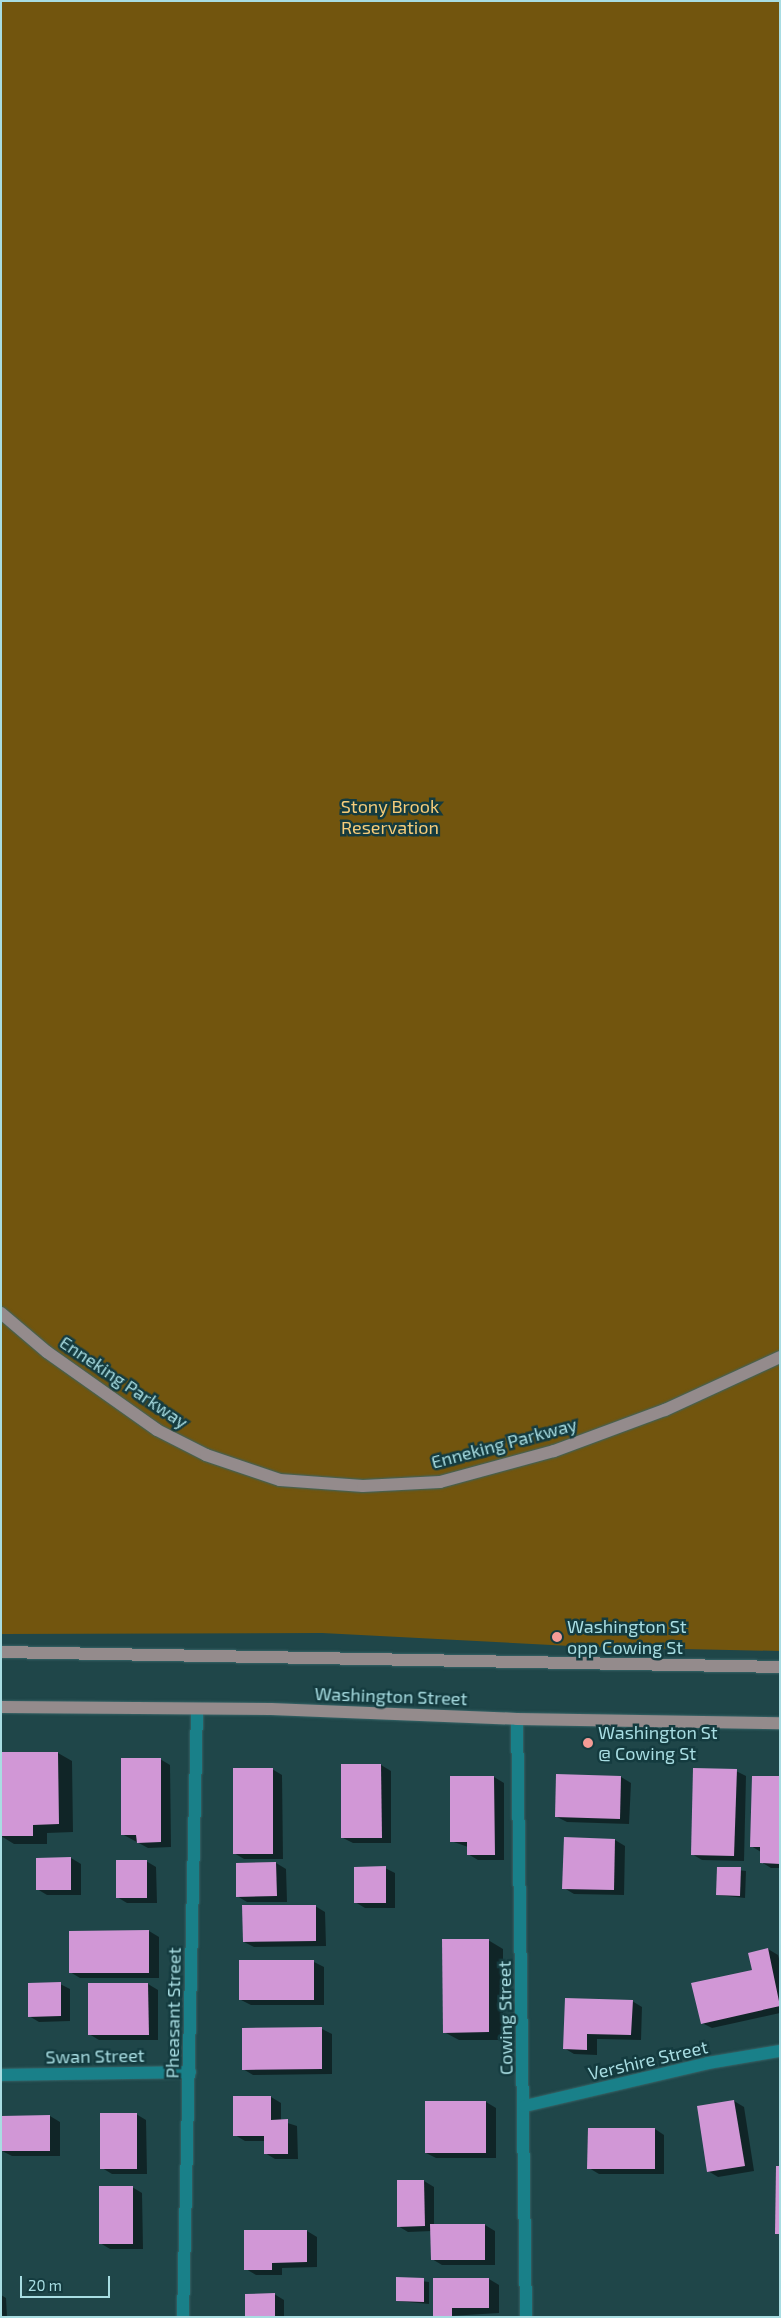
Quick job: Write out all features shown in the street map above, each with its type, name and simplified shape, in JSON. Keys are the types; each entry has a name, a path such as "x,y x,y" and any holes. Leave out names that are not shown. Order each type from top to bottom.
{"main road":[{"name":"Enneking Parkway","path":"1,1314 47,1352 157,1430 206,1455 280,1480 363,1486 440,1482 554,1451 665,1410 780,1357"},
{"name":"Washington Street","path":"1,1652 780,1667"},
{"name":"Washington Street","path":"1,1707 197,1710 271,1709 517,1719 780,1723"}],"street":[{"name":"Pheasant Street","path":"182,2317 190,2072 197,1710"},
{"name":"Cowing Street","path":"517,1719 525,2106 526,2317"},
{"name":"Vershire Street","path":"525,2106 708,2063 780,2051"},
{"name":"Swan Street","path":"1,2075 190,2072"}],"green space":[{"name":"Stony Brook Reservation","path":"1,1 780,1 780,1651 590,1647 322,1633 1,1634"}],"building":[{"path":"1,1752 58,1752 59,1824 33,1825 33,1836 1,1836"},
{"path":"121,1758 161,1758 161,1842 137,1843 136,1835 121,1835"},
{"path":"341,1764 381,1764 382,1838 341,1838"},
{"path":"233,1768 273,1768 273,1854 233,1854"},
{"path":"693,1768 737,1769 734,1856 691,1855"},
{"path":"556,1774 621,1776 620,1819 555,1817"},
{"path":"450,1776 494,1776 495,1855 467,1855 467,1842 450,1842"},
{"path":"752,1776 780,1776 780,1864 760,1863 760,1847 750,1847"},
{"path":"564,1837 615,1839 614,1890 562,1889"},
{"path":"71,1857 71,1890 36,1890 36,1858"},
{"path":"116,1860 147,1860 147,1898 116,1898"},
{"path":"276,1862 277,1896 236,1897 236,1863"},
{"path":"386,1866 386,1903 354,1903 354,1867"},
{"path":"717,1867 741,1867 740,1896 716,1895"},
{"path":"242,1905 316,1905 316,1941 243,1942"},
{"path":"149,1930 149,1973 69,1973 69,1931"},
{"path":"442,1939 489,1939 489,2032 443,2033"},
{"path":"768,1948 780,2006 701,2024 691,1983 752,1970 748,1953"},
{"path":"239,1960 314,1960 314,2000 239,2000"},
{"path":"61,1982 61,2016 28,2017 28,1983"},
{"path":"88,1983 148,1983 149,2035 88,2035"},
{"path":"565,1998 633,2000 631,2035 587,2034 587,2050 563,2049"},
{"path":"322,2027 322,2069 242,2070 242,2028"},
{"path":"233,2096 271,2096 271,2120 288,2119 288,2154 264,2154 264,2136 233,2136"},
{"path":"734,2100 745,2166 707,2172 697,2106"},
{"path":"425,2101 486,2101 486,2153 425,2153"},
{"path":"100,2113 137,2113 137,2169 100,2169"},
{"path":"50,2115 50,2151 1,2151 1,2116"},
{"path":"588,2128 655,2128 655,2169 587,2169"},
{"path":"776,2166 780,2166 780,2234 775,2234"},
{"path":"397,2180 424,2180 425,2226 397,2227"},
{"path":"99,2186 133,2186 133,2244 99,2244"},
{"path":"430,2224 485,2224 485,2260 431,2260"},
{"path":"244,2230 307,2230 307,2262 272,2263 272,2270 244,2270"},
{"path":"396,2277 424,2278 424,2302 396,2301"},
{"path":"433,2278 489,2278 489,2308 452,2308 452,2317 433,2317"},
{"path":"275,2293 275,2317 245,2317 245,2294"}],"place":[{"name":"Washington St opp Cowing St","path":"557,1637"},
{"name":"Washington St @ Cowing St","path":"588,1743"}]}
